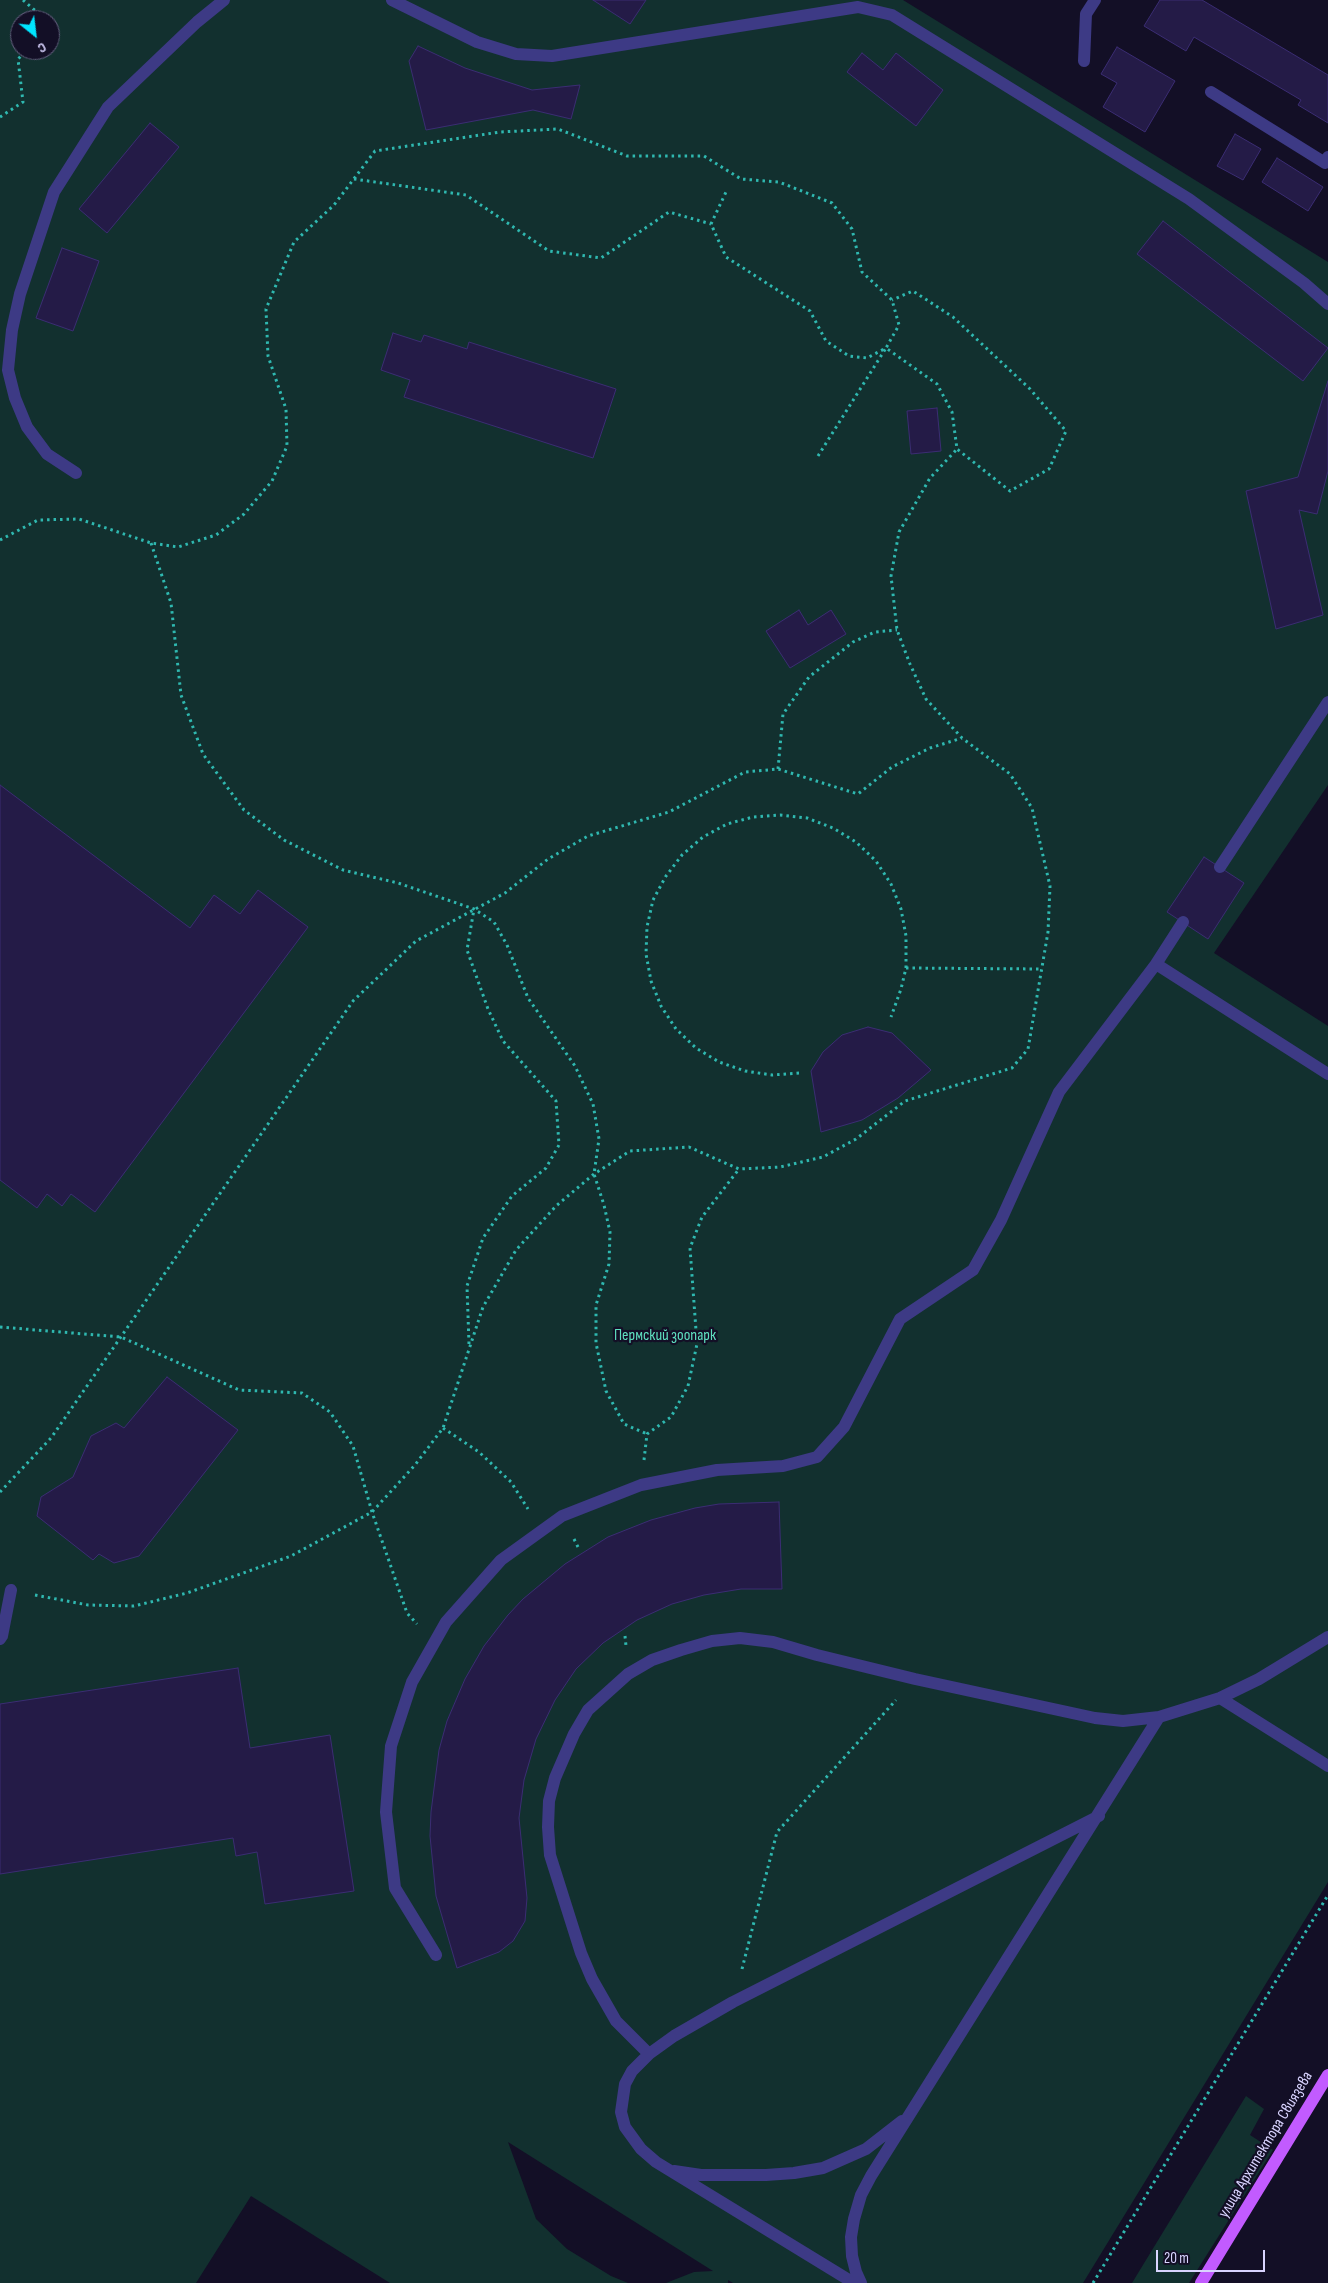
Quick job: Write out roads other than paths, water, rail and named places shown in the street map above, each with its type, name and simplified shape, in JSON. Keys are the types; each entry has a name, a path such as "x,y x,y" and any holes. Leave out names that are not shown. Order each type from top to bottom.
{"main road":[{"name":"улица Архитектора Свиязева","path":"1201,2283 1328,2075"}],"street":[{"path":"76,473 47,454 27,428 15,398 8,370 12,330 20,294 54,192 108,107 197,22 224,0"},
{"path":"392,0 477,42 516,54 552,56 858,7 892,14 1189,199 1304,283 1328,304"},
{"path":"1084,61 1086,14 1095,0"},
{"path":"1211,92 1327,162"},
{"path":"1220,867 1328,702"},
{"path":"436,1955 395,1888 386,1812 391,1746 412,1682 446,1622 502,1560 562,1516 640,1485 718,1470 783,1466 817,1457 844,1427 900,1319 973,1270 1001,1220 1059,1092 1156,964 1183,922"},
{"path":"1156,964 1328,1074"},
{"path":"0,1639 11,1590"},
{"path":"649,2054 616,2021 592,1979 581,1953 550,1855 548,1827 551,1793 564,1753 588,1710 628,1674 652,1660 712,1641 740,1638 773,1642 915,1679 1095,1718 1123,1721 1159,1717 1220,1698 1259,1679 1328,1637"},
{"path":"1220,1698 1328,1766"},
{"path":"861,2283 852,2256 852,2237 854,2219 861,2195 871,2176 1099,1816 1159,1717"},
{"path":"854,2283 670,2171 641,2149 625,2128 621,2112 625,2084 632,2071 649,2054 674,2036 733,2002 1099,1816"},
{"path":"670,2171 701,2175 758,2176 823,2168 866,2149 912,2113"}],"park label":[{"name":"Пермский зоопарк","path":"665,1336"}]}
